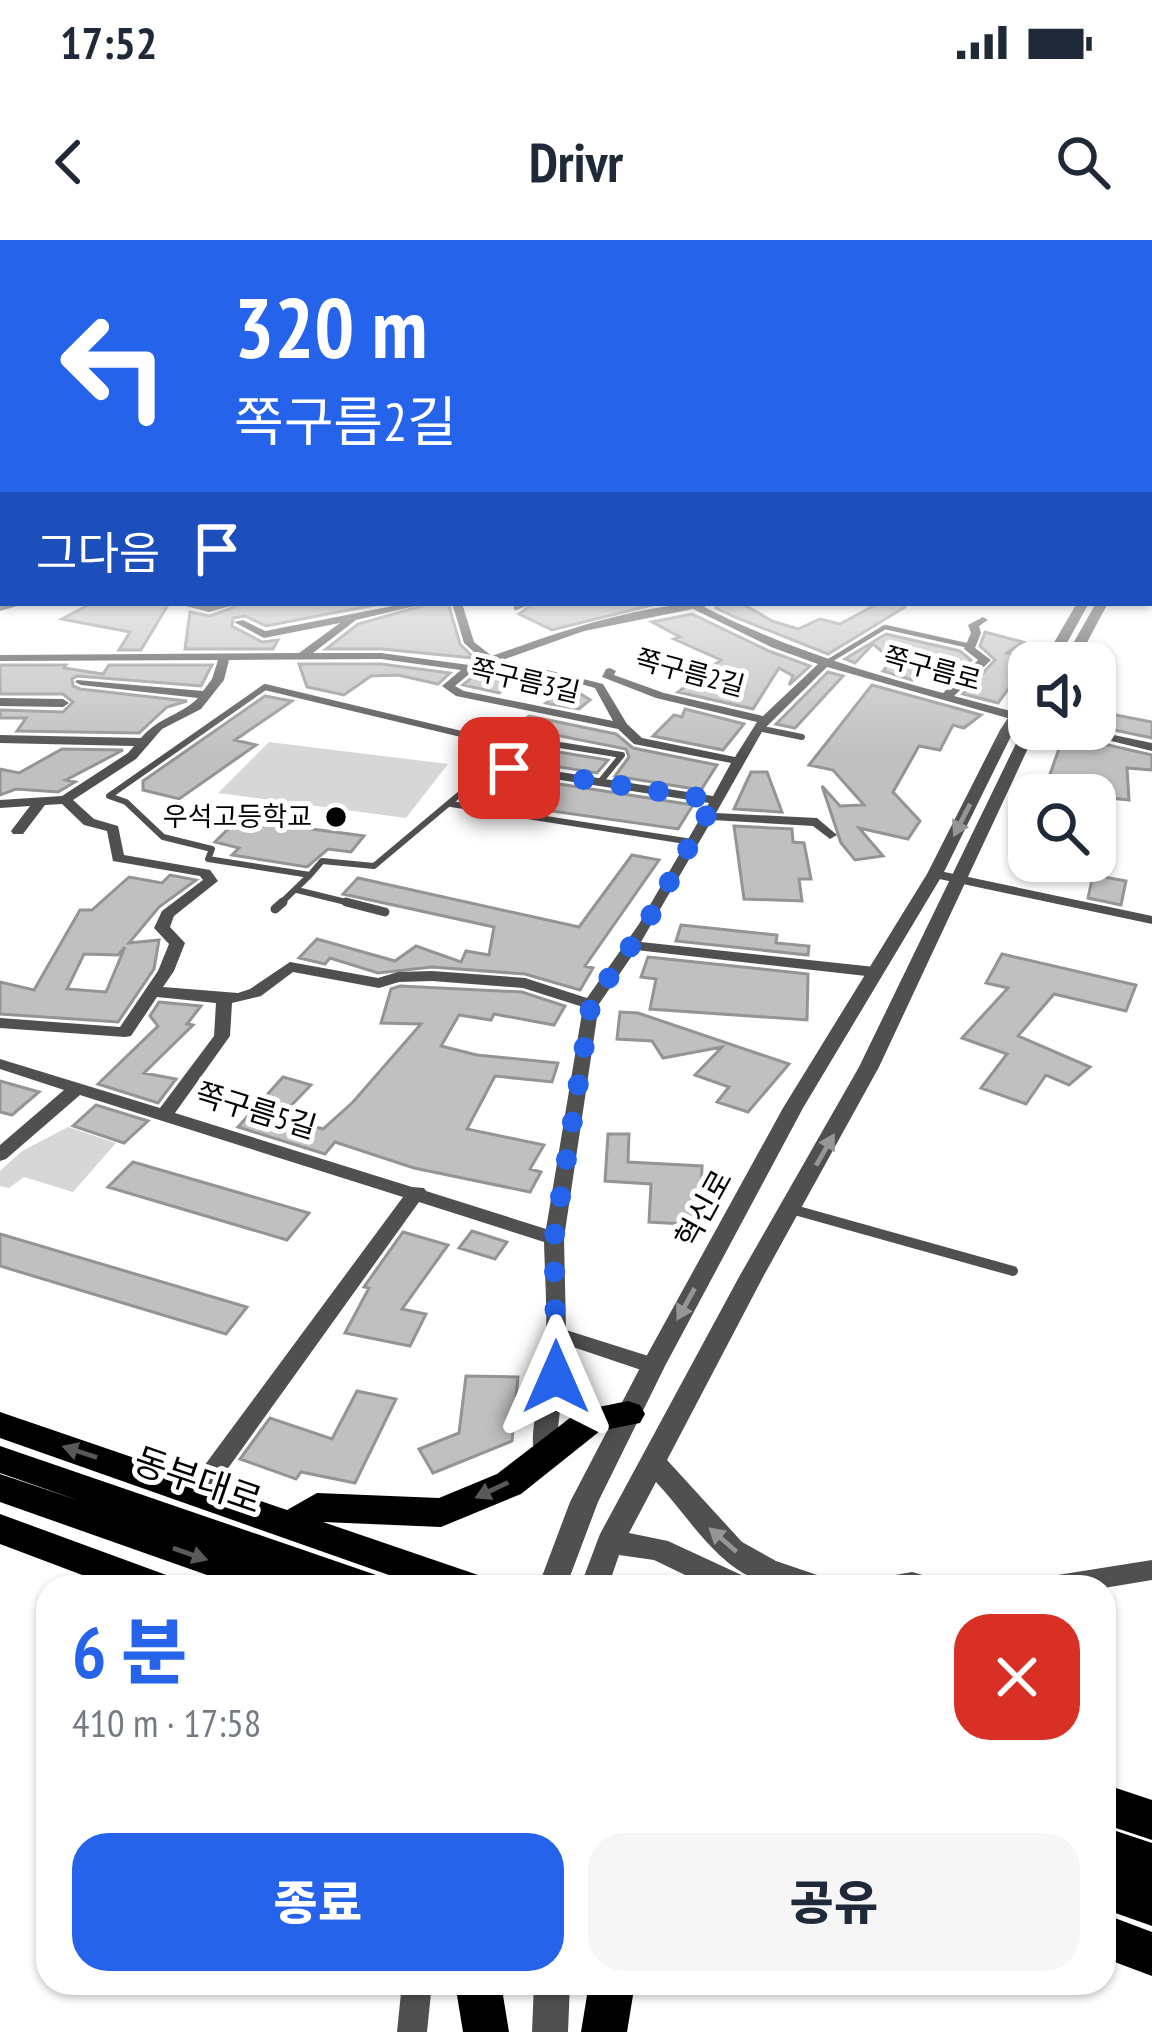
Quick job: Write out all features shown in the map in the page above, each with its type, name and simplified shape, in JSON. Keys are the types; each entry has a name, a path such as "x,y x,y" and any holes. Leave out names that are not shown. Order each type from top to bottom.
{"main road":[{"path":"293,1525 317,1507 441,1513 508,1484 591,1420 628,1414"},
{"path":"0,1425 293,1525 410,1575"},
{"name":"동부대로","path":"0,1459 292,1575"},
{"name":"동부대로","path":"0,1488 292,1575"},
{"path":"0,1529 124,1575"},
{"path":"1116,1808 1152,1820"},
{"path":"1116,1852 1152,1864"},
{"path":"1116,1891 1152,1904"},
{"path":"1116,1940 1152,1954"},
{"path":"481,1995 490,2032"},
{"path":"604,2032 610,1995"}],"street":[{"path":"239,622 264,634 409,606"},
{"path":"458,606 469,643 488,658"},
{"path":"0,658 381,656 470,668 581,628 683,606"},
{"name":"쪽구름로","path":"695,606 754,640 824,664 1008,712"},
{"path":"1061,642 1082,606"},
{"path":"1081,642 1100,606"},
{"path":"302,656 355,618"},
{"path":"946,697 985,660 970,646 976,633 973,625 982,620"},
{"path":"0,808 64,800 132,756 158,726 197,706 218,680 224,657"},
{"name":"쪽구름2길","path":"544,1456 545,1424 558,1365 554,1238 591,1004 761,724 824,664"},
{"name":"쪽구름3길","path":"470,668 448,686 460,694 622,726"},
{"name":"쪽구름2길","path":"610,671 608,677 659,696 761,724"},
{"name":"쪽구름2길","path":"547,673 599,686 622,726 638,741 738,760"},
{"path":"81,682 207,695"},
{"path":"0,702 63,703"},
{"path":"0,739 143,742"},
{"path":"1116,739 1152,747"},
{"name":"혁신로","path":"598,1575 610,1542 869,1067 946,876 1009,750"},
{"path":"509,768 600,782 710,808 817,822 830,835"},
{"path":"0,1023 125,1032 176,943 162,928 167,914 211,881 205,873 118,858 113,829 89,822 64,800"},
{"path":"0,808 22,826 41,801"},
{"path":"946,876 1152,920"},
{"name":"혁신로","path":"557,1575 584,1502 652,1366 793,1108 875,972 946,876"},
{"path":"630,945 875,972"},
{"path":"152,992 173,990 224,1002 256,993 290,967 379,983 398,976 525,983 591,1004"},
{"path":"165,1114 222,1036 224,1002"},
{"name":"쪽구름5길","path":"0,1064 554,1238"},
{"path":"0,1155 78,1087"},
{"name":"동부대로","path":"198,1492 417,1192"},
{"path":"556,1334 652,1366"},
{"path":"653,1465 668,1473 680,1497 726,1547 782,1575"},
{"path":"610,1542 658,1550 712,1575"},
{"path":"1116,1576 1152,1570"},
{"path":"412,2032 416,1995"},
{"path":"490,2032 495,1995"},
{"path":"550,2032 552,1995"}],"lane":[{"path":"516,608 520,606"},
{"name":"쪽구름로","path":"824,664 885,626 970,646"},
{"path":"275,909 297,890 311,875 322,861 374,866 515,747 265,687 109,796 126,802 140,820 170,841 212,849 208,859 311,875"},
{"path":"345,705 360,696"},
{"path":"761,724 802,737"},
{"path":"541,742 622,755 600,782"},
{"path":"451,804 692,842"},
{"path":"297,890 385,912"},
{"path":"790,1209 1013,1271"}],"shaded area":[{"path":"269,742 448,764 406,818 218,793"},
{"path":"68,1127 116,1143 73,1192 24,1177 9,1188 0,1186 0,1171 22,1151"}],"building":[{"path":"86,606 167,606 141,650 119,650 130,632 62,619"},
{"path":"237,606 369,606 266,626 245,616 233,618 232,626 262,642 278,640 273,649 185,649 190,612 210,616"},
{"path":"421,606 449,606 460,644 474,658 326,649 358,624"},
{"path":"530,606 648,606 552,630 519,614"},
{"path":"746,606 798,629 820,619 840,624 873,606 905,607 828,654 716,608"},
{"path":"692,614 810,666 789,685 793,676 779,668 753,709 678,692 721,660 674,639 680,637 652,622"},
{"path":"985,632 1023,642 1008,642 1008,689 998,703 963,694 995,660 980,646"},
{"path":"886,634 960,651 971,660 961,669 933,663 912,680 883,671 892,660 873,644 855,663 845,659"},
{"path":"299,664 381,664 450,673 438,684 398,675 371,676 344,695 307,687"},
{"path":"0,665 66,665 64,668 103,674 109,665 212,665 201,686 72,679 80,689 187,701 167,707 139,733 17,731 26,718 0,718 0,710 63,712 73,702 63,694 0,694"},
{"path":"500,665 565,684 590,700 579,709 546,703 553,697 520,676 499,693 463,685"},
{"path":"828,672 843,676 795,728 776,724"},
{"path":"872,685 981,715 964,728 953,725 940,750 919,746 893,792 920,821 908,839 859,828 883,856 855,860 841,843 822,786 840,806 864,805 833,770 809,765"},
{"path":"265,696 292,701 235,740 256,745 179,799 143,790 143,781"},
{"path":"685,709 744,724 723,750 653,736 674,715 682,717"},
{"path":"1116,715 1152,722 1152,738 1116,730"},
{"path":"529,716 616,734 633,748 717,765 701,790 615,776 629,757 626,749 515,727"},
{"path":"534,745 608,760 597,773 521,761"},
{"path":"1116,747 1152,755 1152,770 1127,768 1129,800 1116,799 1116,774 1050,774 1059,750"},
{"path":"62,749 123,750 66,780 75,782 58,792 16,789 0,795 0,769 19,773"},
{"path":"751,772 767,772 782,812 734,809"},
{"path":"505,775 693,805 678,829 482,801"},
{"path":"238,819 364,836 351,852 328,849 307,867 232,855 239,848 215,842"},
{"path":"734,826 792,829 793,842 804,843 811,879 799,879 802,901 744,899"},
{"path":"632,855 659,860 585,966 593,968 580,990 525,974 432,967 378,973 330,958 325,964 299,958 317,939 395,961 416,946 461,962 466,951 489,955 494,927 343,894 358,878 579,927"},
{"path":"170,875 196,880 159,907 129,943 159,940 154,969 118,1022 0,1014 0,982 34,990 80,910 92,910 129,877 162,883","holes":["125,947 106,992 67,989 84,954 118,955"]},
{"path":"1126,881 1121,905 1088,898 1091,882"},
{"path":"681,925 777,935 776,943 809,946 808,955 676,941"},
{"path":"1002,954 1136,985 1126,1011 1054,994 1018,1036 1090,1067 1069,1085 1046,1075 1026,1104 981,1088 1007,1054 962,1038 1008,988 986,983"},
{"path":"648,957 808,974 807,1020 650,1009 656,979 641,977"},
{"path":"391,989 522,992 565,1006 554,1025 494,1014 491,1020 459,1015 441,1046 477,1055 558,1063 552,1082 495,1076 467,1129 544,1145 530,1169 541,1172 530,1192 414,1168 335,1142 325,1154 238,1127 283,1077 311,1085 280,1117 323,1129 421,1024 381,1023"},
{"path":"159,1002 201,1006 187,1024 193,1025 144,1073 176,1079 158,1103 98,1084 158,1026 150,1016"},
{"path":"620,1012 638,1013 789,1064 748,1112 717,1102 729,1087 695,1075 722,1047 663,1058 652,1041 617,1039"},
{"path":"0,1081 39,1092 12,1115 0,1112"},
{"path":"96,1105 148,1121 124,1143 73,1126"},
{"path":"608,1134 629,1134 628,1162 702,1166 700,1225 649,1222 651,1184 605,1181"},
{"path":"133,1162 309,1213 287,1240 108,1187"},
{"path":"472,1231 507,1242 495,1259 459,1248"},
{"path":"403,1232 448,1245 402,1309 426,1314 410,1346 345,1333 369,1288 364,1287"},
{"path":"0,1234 247,1307 226,1334 0,1266"},
{"path":"466,1376 518,1377 512,1441 433,1473 419,1449 459,1433"},
{"path":"357,1391 396,1399 355,1483 301,1472 296,1479 240,1459 270,1418 332,1439"}],"place":[{"name":"우석고등학교","path":"336,817"}],"route":[{"path":"509,768 715,800 646,924 591,1004 554,1238 556,1377"}]}
